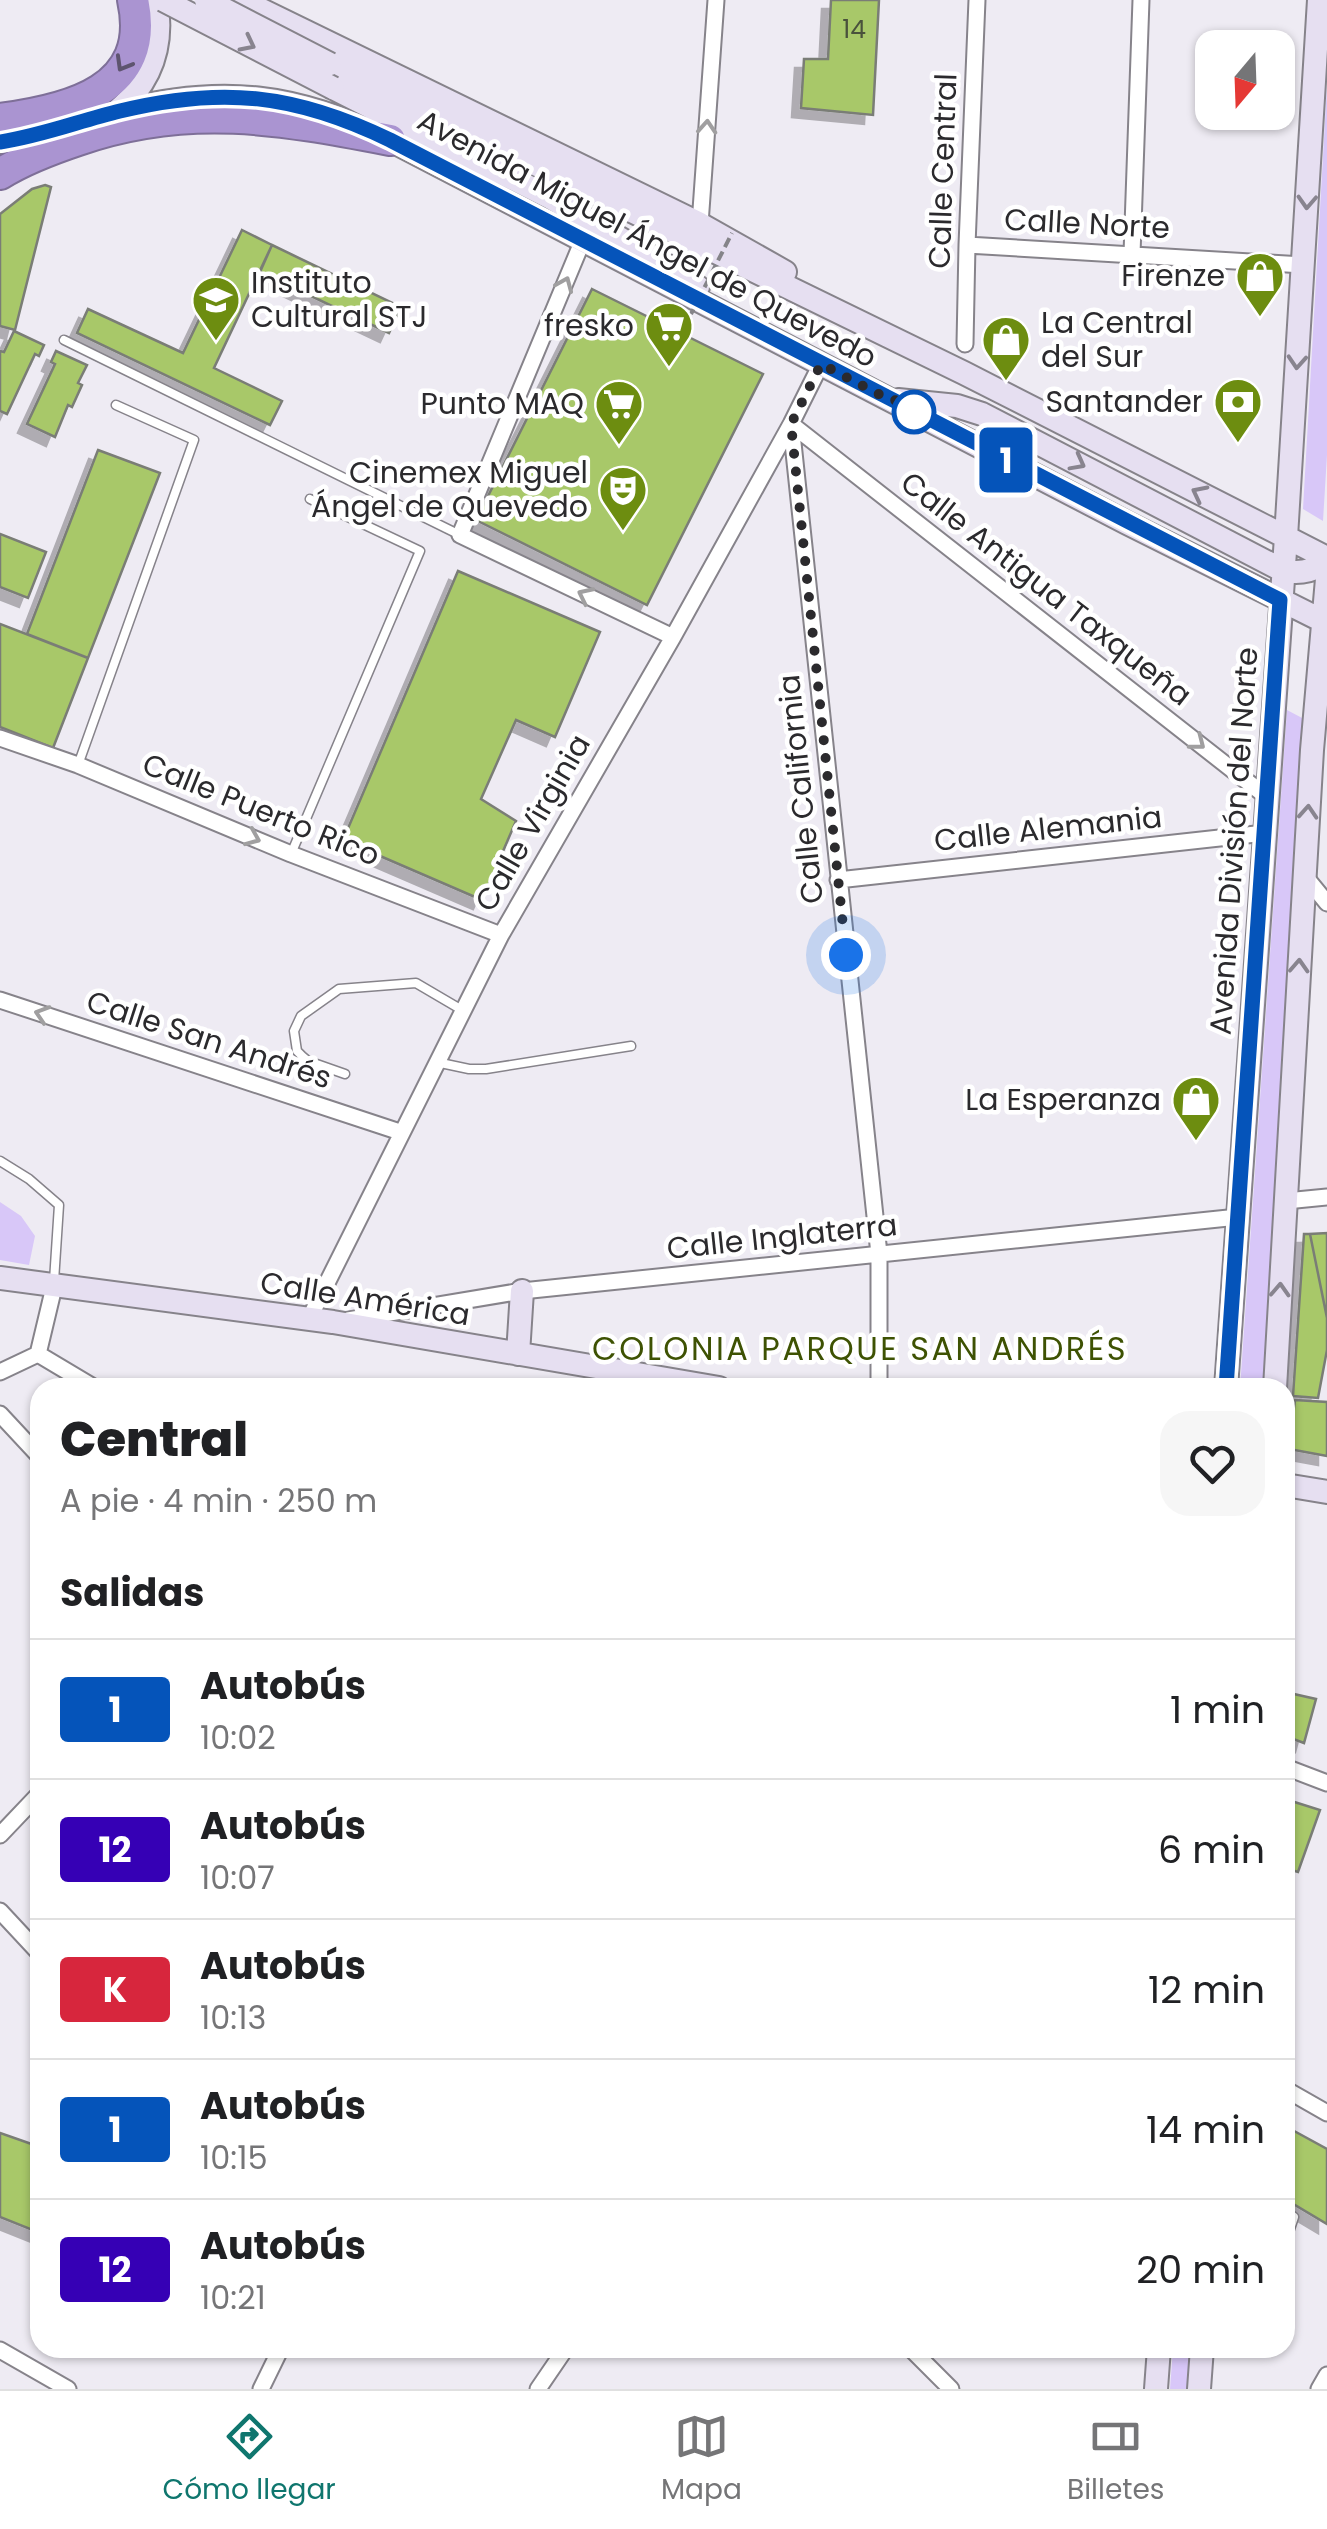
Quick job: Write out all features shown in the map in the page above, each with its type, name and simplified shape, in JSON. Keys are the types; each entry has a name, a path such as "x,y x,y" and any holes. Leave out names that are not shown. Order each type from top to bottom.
{"highway":[{"path":"0,119 73,115 102,90 124,67 136,31 133,0"},
{"path":"0,174 33,156 92,135 174,118 282,120 390,140"}],"main road":[{"path":"116,112 142,84 155,57 159,0 552,198 674,270 761,333"},
{"name":"Avenida Miguel Ángel de Quevedo","path":"206,0 700,224 798,280 826,306"},
{"name":"Avenida Miguel Ángel de Quevedo","path":"241,0 331,54 964,372 1327,560"},
{"name":"Avenida División del Norte","path":"1227,1378 1319,0"},
{"path":"324,112 311,70 321,50 331,54"},
{"name":"Avenida Miguel Ángel de Quevedo","path":"0,142 29,138 73,115 116,112 176,100 220,96 269,99 324,112 390,140 1325,622"},
{"path":"890,400 957,406 982,414 1282,570 1306,572 1327,560"},
{"path":"1275,1378 1304,874 1327,587 1302,585 1286,592 1280,600"},
{"name":"Calle América","path":"0,1278 321,1320 661,1378"},
{"path":"518,1354 522,1291"},
{"path":"1295,1487 1327,1492"},
{"path":"1156,2389 1158,2358"},
{"path":"1199,2389 1201,2358"}],"street":[{"path":"700,224 716,0"},
{"name":"Calle Central","path":"966,344 977,0"},
{"path":"1132,254 1141,0"},
{"path":"583,240 460,535 673,637"},
{"name":"Calle Norte","path":"967,245 1303,265"},
{"name":"Calle Virginia","path":"321,1320 400,1132 500,935 673,637 821,364"},
{"name":"Calle Antigua Taxqueña","path":"791,424 1267,796"},
{"name":"Calle California","path":"791,424 880,1254 878,1378"},
{"name":"Calle Puerto Rico","path":"0,738 78,765 500,935"},
{"name":"Calle Alemania","path":"838,880 1265,833"},
{"path":"1304,874 1327,903"},
{"name":"Calle San Andrés","path":"0,1000 400,1132"},
{"path":"1286,1200 1327,1196"},
{"name":"Calle Inglaterra","path":"321,1320 522,1291 1238,1217"},
{"path":"38,1354 54,1287"},
{"path":"0,1372 38,1354"},
{"path":"38,1354 78,1378"},
{"path":"0,1414 30,1446"},
{"path":"1295,1771 1327,1783"},
{"path":"0,1835 30,1804"},
{"path":"0,1911 30,1943"},
{"path":"1295,2095 1327,2113"},
{"path":"0,2350 67,2389"},
{"path":"260,2389 275,2358"},
{"path":"538,2389 559,2358"},
{"path":"920,2358 951,2389"},
{"path":"1318,2389 1327,2375"}],"lane":[{"path":"64,340 460,535"},
{"path":"78,765 194,440 116,405"},
{"path":"291,854 420,550 310,499"},
{"path":"345,1074 302,1056 297,1051 294,1031 301,1016 339,988 416,984 462,1010"},
{"path":"436,1062 469,1070 486,1069 631,1046"},
{"path":"0,1161 59,1205 54,1287"}],"path":[{"path":"692,314 732,233"}],"shaded area":[{"path":"1327,86 1327,455 1323,521 1303,509"},
{"path":"1287,710 1304,719 1266,1378 1241,1378"},
{"path":"0,1202 21,1216 35,1236 29,1265 0,1260"},
{"path":"1172,2358 1190,2358 1188,2389 1170,2389"}],"building":[{"path":"831,0 879,0 873,115 801,108 804,59 828,59"},
{"path":"51,187 15,330 0,326 0,214 32,189"},
{"path":"242,230 272,245 214,368 282,401 270,425 77,333 88,309 183,353"},
{"path":"272,245 401,307 389,333 260,272"},
{"name":"Punto MAQ","path":"592,289 763,374 647,605 476,520"},
{"path":"14,331 44,345 39,356 35,354 7,414 0,411 0,351 4,352"},
{"path":"56,351 87,365 78,383 82,385 72,407 68,405 55,437 27,424 55,364 51,362"},
{"path":"98,450 160,473 88,658 27,634"},
{"path":"0,534 46,552 28,598 0,587"},
{"path":"458,571 600,632 555,737 516,720 481,799 516,821 482,900 343,840"},
{"path":"0,624 88,658 53,748 0,727"},
{"path":"1327,1233 1327,1318 1310,1234"},
{"path":"1304,1234 1310,1234 1327,1318 1327,1350 1318,1398 1295,1396"},
{"path":"1295,1400 1327,1402 1327,1456 1295,1450"},
{"path":"1295,1694 1316,1699 1304,1743 1295,1740"},
{"path":"1295,1802 1320,1810 1298,1872 1295,1871"},
{"path":"1295,2131 1327,2149 1327,2224 1295,2205"},
{"path":"0,2133 30,2144 30,2229 0,2217"}],"bus line":[{"name":"1","path":"0,142 46,134 116,112 206,97 269,99 324,112 390,140 1280,600 1227,1378"}],"place":[{"name":"Firenze","path":"1260,318"},
{"name":"Instituto Cultural STJ","path":"216,342"},
{"name":"fresko","path":"669,368"},
{"name":"La Central del Sur","path":"1006,382"},
{"name":"Santander","path":"1238,444"},
{"name":"Punto MAQ","path":"619,446"},
{"name":"Cinemex Miguel Ángel de Quevedo","path":"623,532"},
{"name":"La Esperanza","path":"1196,1142"}],"district":[{"name":"COLONIA PARQUE SAN ANDRÉS","path":"860,1349"}],"route":[{"path":"846,955 791,424 821,364 890,400 918,402 914,412"}]}
